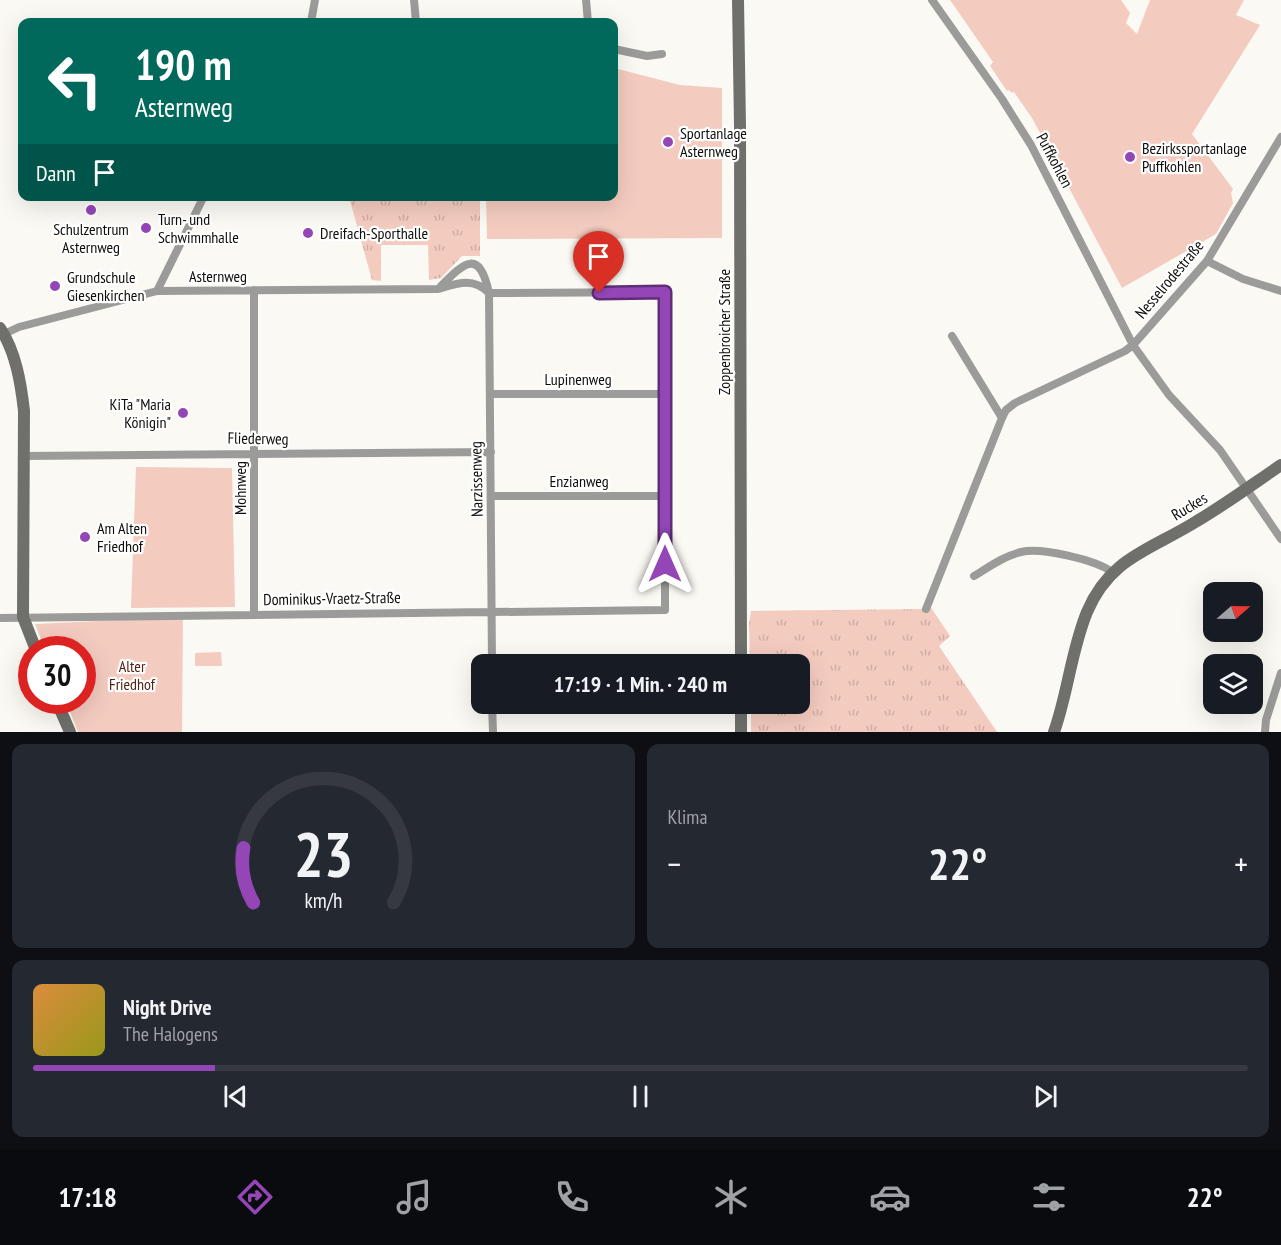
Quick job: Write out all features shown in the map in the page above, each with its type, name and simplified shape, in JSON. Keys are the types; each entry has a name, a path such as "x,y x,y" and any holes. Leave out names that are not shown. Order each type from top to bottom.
{"main road":[{"name":"Zoppenbroicher Straße","path":"738,0 741,654"},
{"path":"2,331 19,374 24,411 23,617 30,636"},
{"name":"Ruckes","path":"1054,732 1082,627 1099,588 1130,557 1196,522 1281,465"},
{"path":"62,714 70,732"},
{"path":"741,714 741,732"}],"street":[{"path":"312,18 315,0"},
{"path":"414,0 416,18"},
{"path":"586,0 588,18"},
{"name":"Puffkohlen","path":"932,0 1032,145 1133,345 1169,395 1220,450 1281,539"},
{"path":"618,49 647,56 662,54"},
{"name":"Nesselrodestraße","path":"1133,345 1207,261 1281,137"},
{"path":"157,291 202,201"},
{"path":"1207,261 1243,279 1281,291"},
{"path":"438,289 468,263 480,267 489,293"},
{"name":"Asternweg","path":"2,331 157,291 438,289 460,282 473,282 489,293 665,292 665,394"},
{"name":"Mohnweg","path":"254,290 254,614"},
{"name":"Narzissenweg","path":"489,293 492,654"},
{"path":"952,336 1002,418"},
{"path":"926,609 1006,410 1015,403 1125,351 1133,345"},
{"name":"Lupinenweg","path":"491,394 665,394"},
{"path":"665,394 665,496"},
{"name":"Fliederweg","path":"24,456 491,452"},
{"name":"Enzianweg","path":"492,496 665,496"},
{"name":"Dominikus-Vraetz-Straße","path":"0,618 665,610 665,496"},
{"path":"974,576 1001,560 1022,552 1032,551 1088,560 1103,565 1113,572"},
{"path":"1265,732 1266,720 1281,673"},
{"path":"492,714 493,732"}],"green space":[{"name":"Bezirkssportanlage Puffkohlen","path":"950,0 1121,0 1130,13 1126,23 1137,34 1150,0 1244,0 1236,15 1260,25 1192,134 1233,189 1231,193 1233,203 1216,234 1122,288 1032,118 1014,92 1007,91 990,66 993,62"},
{"name":"Sportanlage Asternweg","path":"618,69 680,85 722,88 722,238 487,239 486,201 618,201"},
{"path":"350,201 480,201 480,256 462,256 441,278 429,280 428,245 381,245 381,281 372,280"},
{"path":"136,467 232,468 235,607 131,608"},
{"path":"930,606 950,636 939,646 997,732 751,732 751,714 810,714 810,654 750,654 751,611 926,609"},
{"name":"Alter Friedhof","path":"183,617 182,732 78,732 71,714 96,714 96,636 40,636 35,624"},
{"path":"221,652 222,666 195,666 195,653"}],"place":[{"name":"Sportanlage Asternweg","path":"668,142"},
{"name":"Bezirkssportanlage Puffkohlen","path":"1130,157"},
{"name":"Schulzentrum Asternweg","path":"91,210"},
{"name":"Turn- und Schwimmhalle","path":"146,228"},
{"name":"Dreifach-Sporthalle","path":"308,233"},
{"name":"Grundschule Giesenkirchen","path":"55,286"},
{"name":"KiTa \"Maria Königin\"","path":"183,413"},
{"name":"Am Alten Friedhof","path":"85,537"}],"route":[{"path":"599,293 665,292 665,564"}]}
